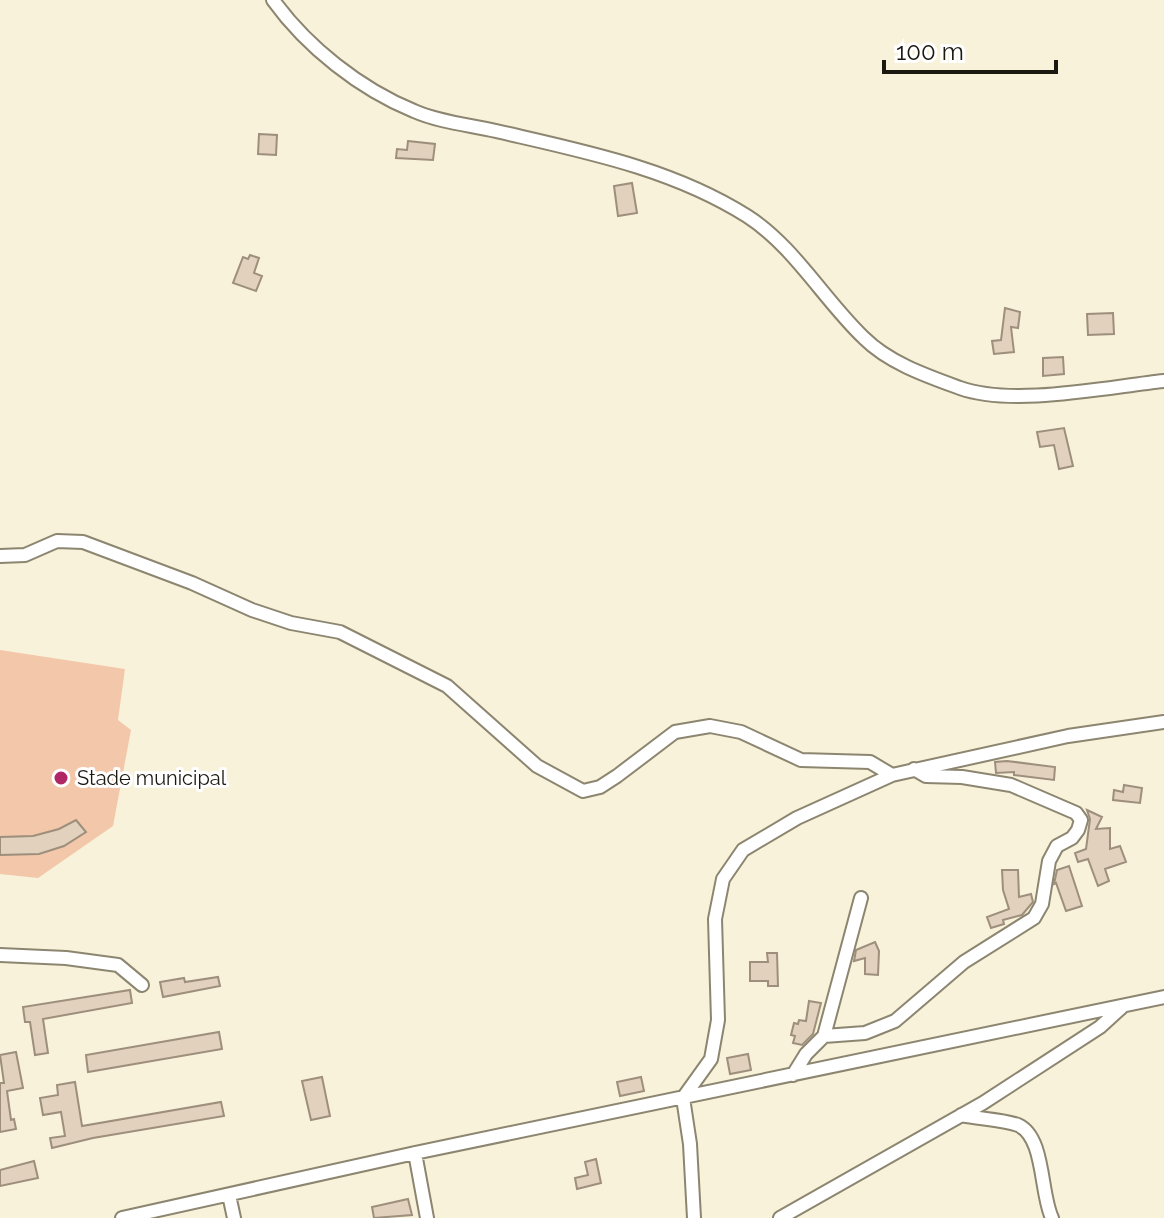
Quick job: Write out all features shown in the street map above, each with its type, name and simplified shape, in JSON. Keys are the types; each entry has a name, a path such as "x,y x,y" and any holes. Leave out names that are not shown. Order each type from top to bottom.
{"street":[{"path":"273,0 289,22 352,77 415,112 621,160 702,192 749,217 778,242 865,340 893,360 963,389 1013,397 1164,381"},
{"path":"0,556 25,555 57,541 83,542 252,610 291,623 340,632 447,686 537,766 583,791 600,787 675,732 710,726 741,732 801,760 870,762 892,775"},
{"path":"694,1218 690,1144 683,1098 711,1059 716,1033 718,975 715,919 723,879 743,850 797,818 892,775 1068,736 1164,722"},
{"path":"824,1036 865,1033 895,1021 964,962 1034,918 1042,904 1049,861 1057,846 1072,838 1078,830 1081,820 1076,813 1011,785 962,777 926,776 914,769"},
{"path":"793,1075 806,1054 824,1036 861,898"},
{"path":"0,955 66,958 118,965 142,985"},
{"path":"122,1218 415,1153 1164,997"},
{"path":"780,1218 961,1115 1100,1027 1122,1007"},
{"path":"961,1115 1017,1125 1028,1133 1038,1155 1052,1218"},
{"path":"415,1153 427,1218"},
{"path":"229,1195 234,1218"}],"shaded area":[{"name":"Stade municipal","path":"0,650 125,669 118,720 131,730 113,826 38,878 0,874"}],"building":[{"path":"259,134 277,135 276,155 258,154"},
{"path":"408,141 435,144 433,160 396,158 397,149 407,150"},
{"path":"632,183 637,213 618,216 614,186"},
{"path":"250,255 259,258 254,273 262,276 256,291 233,283 243,257 248,259"},
{"path":"1005,308 1020,312 1018,328 1011,327 1014,352 994,354 992,341 1001,340"},
{"path":"1113,313 1114,334 1088,335 1087,314"},
{"path":"1063,357 1064,374 1043,376 1043,358"},
{"path":"1064,428 1073,466 1059,469 1054,445 1040,447 1037,432"},
{"path":"995,762 1055,767 1054,780 1014,775 1014,772 996,773"},
{"path":"1124,785 1142,788 1140,803 1113,800 1114,790 1123,792"},
{"path":"1087,810 1102,817 1096,829 1110,828 1110,849 1120,846 1126,862 1105,869 1109,881 1098,886 1088,859 1078,862 1075,853 1086,849 1090,819"},
{"path":"76,820 86,832 64,846 39,854 0,855 0,837 33,836 59,829"},
{"path":"1069,866 1082,906 1066,911 1054,884 1057,870"},
{"path":"1002,870 1018,870 1019,897 1031,894 1033,902 1022,915 1003,920 1004,924 991,928 987,917 1009,909 1003,890"},
{"path":"875,942 879,951 878,975 865,974 865,958 854,961 856,950"},
{"path":"767,953 777,953 778,986 768,986 768,981 750,981 750,962 768,962"},
{"path":"218,977 220,986 163,997 160,982"},
{"path":"130,990 132,1003 43,1019 48,1053 35,1055 30,1022 25,1022 23,1007"},
{"path":"809,1001 821,1003 813,1034 802,1045 793,1043 794,1023 806,1021"},
{"path":"219,1032 222,1049 88,1072 86,1055"},
{"path":"16,1052 23,1088 7,1091 11,1120 14,1119 16,1129 0,1132 0,1083 4,1083 0,1055"},
{"path":"748,1054 751,1070 730,1074 727,1058"},
{"path":"322,1077 330,1116 311,1120 302,1081"},
{"path":"641,1077 644,1091 620,1096 617,1082"},
{"path":"75,1082 82,1126 221,1102 224,1116 52,1148 50,1138 65,1136 61,1112 43,1115 40,1098 58,1095 57,1085"},
{"path":"596,1159 601,1183 577,1189 575,1178 588,1175 585,1162"},
{"path":"34,1161 38,1178 0,1186 0,1170"},
{"path":"408,1199 412,1215 374,1218 372,1207"}],"place":[{"name":"Stade municipal","path":"61,778"}]}
